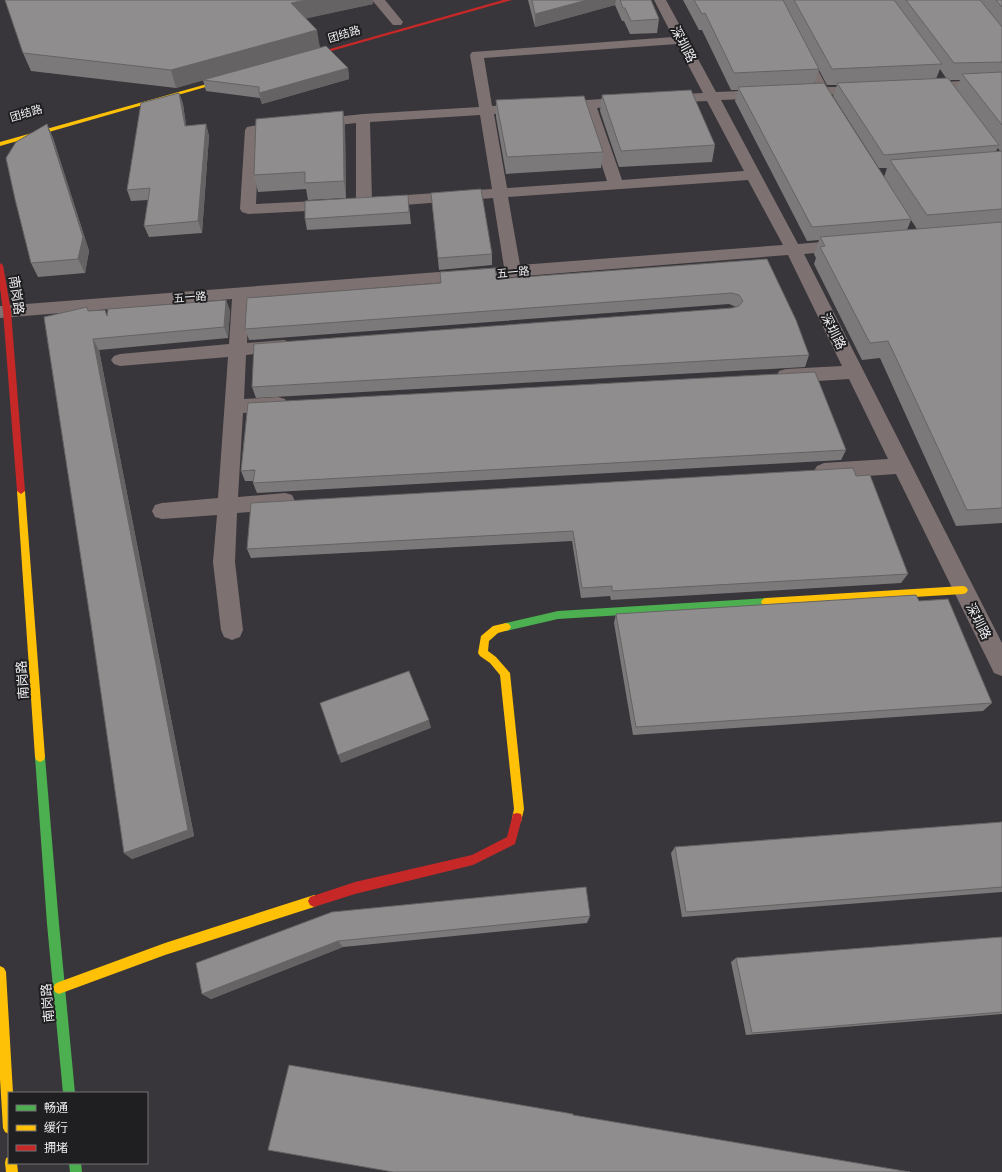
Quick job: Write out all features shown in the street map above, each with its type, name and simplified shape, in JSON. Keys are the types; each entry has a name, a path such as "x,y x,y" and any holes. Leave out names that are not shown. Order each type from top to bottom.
{"main road":[{"name":"团结路","path":"298,50 475,0"},
{"name":"团结路","path":"290,62 509,0"},
{"name":"团结路","path":"0,144 244,74"},
{"name":"南岗路","path":"0,265 59,988 69,1092"},
{"path":"59,988 165,949 355,888 473,860 511,840 519,809 505,673 493,660 483,653 484,639 496,629 558,615 963,590"},
{"path":"0,972 8,1111"}],"street":[{"path":"378,0 397,22"},
{"name":"深圳路","path":"660,0 793,249 1002,666"},
{"path":"513,272 477,55 681,40"},
{"path":"907,88 943,83 1002,83"},
{"path":"754,175 364,203 248,209 252,130 363,118 712,96 876,89"},
{"path":"589,104 616,185"},
{"path":"363,118 364,203"},
{"name":"五一路","path":"4,311 862,244"},
{"path":"232,630 224,562 241,293"},
{"path":"120,360 301,344"},
{"path":"767,377 854,372"},
{"path":"234,407 297,403"},
{"path":"806,472 901,466"},
{"path":"162,511 307,500"}],"lane":[{"path":"802,49 835,110"},
{"path":"943,83 954,98"}],"building":[{"path":"5,0 307,0 291,3 317,30 171,70 23,53"},
{"path":"532,0 587,0 535,14"},
{"path":"620,0 651,0 659,19 631,21"},
{"path":"694,0 783,0 819,69 734,73 705,13 702,14"},
{"path":"794,0 894,0 942,64 832,69"},
{"path":"906,0 980,0 1002,27 1002,62 954,63"},
{"path":"996,0 1002,0 1002,7"},
{"path":"326,46 348,68 259,93 259,87 203,80"},
{"path":"1002,72 1002,125 962,74"},
{"path":"948,78 999,145 884,155 837,83"},
{"path":"824,83 911,219 812,227 738,87"},
{"path":"691,90 715,145 621,151 602,95"},
{"path":"179,93 185,126 206,124 198,221 144,226 150,188 127,190 141,103"},
{"path":"584,96 603,152 507,157 496,100"},
{"path":"343,111 344,181 305,183 305,172 254,175 256,119"},
{"path":"47,124 83,237 78,259 31,263 6,158 16,142"},
{"path":"1002,151 1002,209 927,215 890,160"},
{"path":"481,189 492,254 438,258 431,193"},
{"path":"408,195 409,212 305,219 305,201"},
{"path":"1002,222 1002,508 967,510 888,341 870,343 820,247 825,246 820,237"},
{"path":"767,259 796,320 809,355 252,387 254,344 732,308 739,306 743,301 739,295 732,293 245,329 247,298 441,283 440,272 495,268 497,279"},
{"path":"226,300 224,327 93,339 188,830 124,853 44,317 87,307 88,311 105,310 107,316 108,309"},
{"path":"815,372 846,450 253,483 255,470 241,471 248,403"},
{"path":"853,468 856,476 870,475 908,574 612,591 612,586 582,588 573,531 247,549 251,503"},
{"path":"916,595 919,601 948,599 992,703 636,727 616,614"},
{"path":"409,671 429,720 338,755 320,703"},
{"path":"1002,822 1002,887 686,912 675,847"},
{"path":"586,887 590,916 338,941 202,994 196,963 332,912"},
{"path":"1002,937 1002,1012 752,1033 736,958"},
{"path":"289,1065 910,1172 393,1172 268,1150"}],"traffic: fast":[{"path":"506,627 558,615 766,602"},
{"path":"40,757 53,924 69,1092"},
{"path":"75,1164 76,1172"}],"traffic: slow":[{"path":"0,144 234,78"},
{"path":"21,491 40,757"},
{"path":"766,602 963,590"},
{"path":"506,627 496,629 484,639 483,653 493,660 505,673 519,809 517,818"},
{"path":"59,988 165,949 314,901"},
{"path":"0,972 8,1111"},
{"path":"11,1164 12,1172"}],"traffic: jam":[{"path":"301,58 509,0"},
{"path":"0,265 7,311 21,491"},
{"path":"314,901 355,888 473,860 511,840 517,818"}]}
